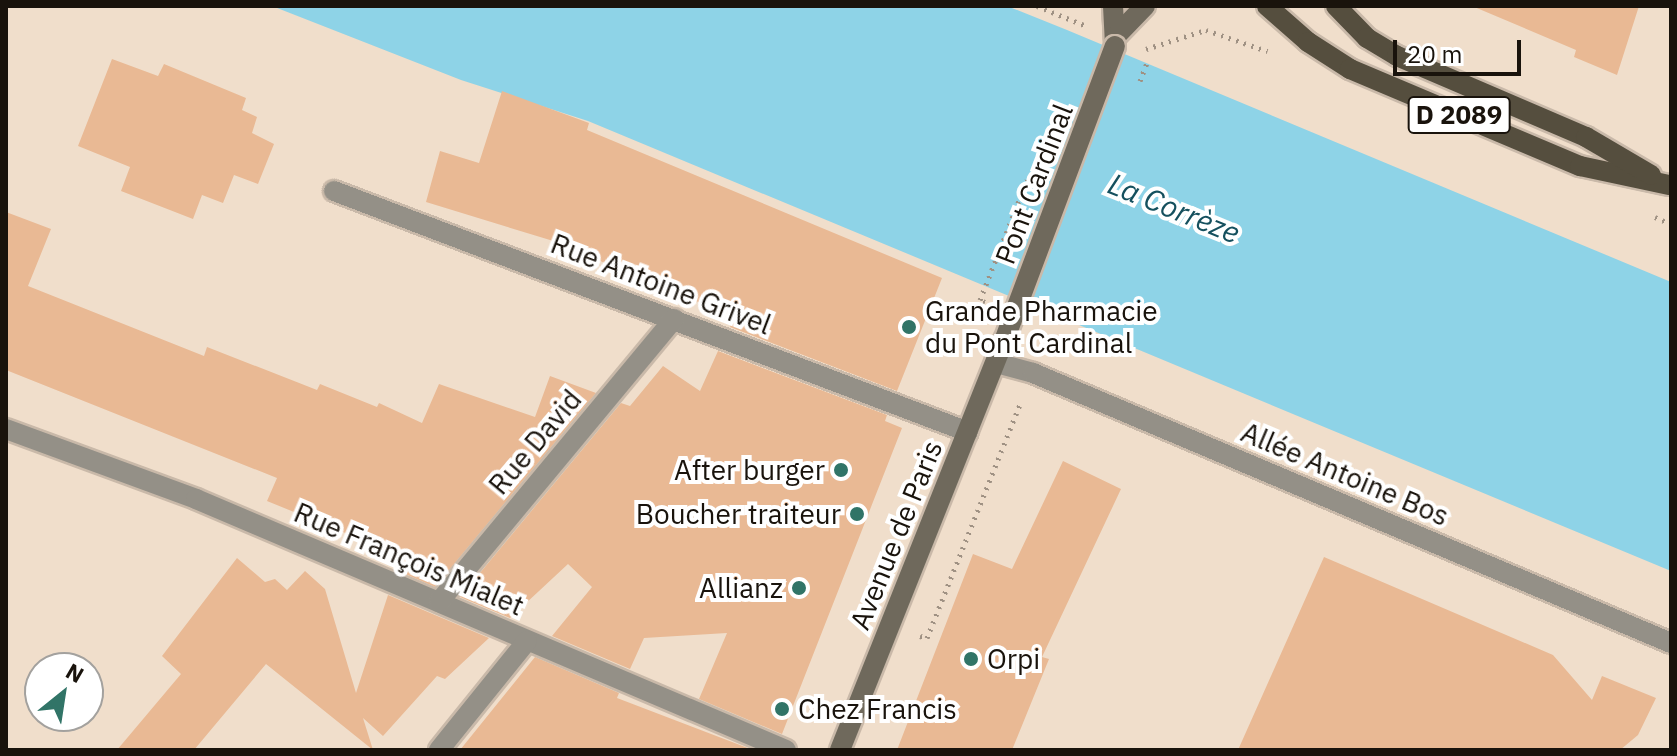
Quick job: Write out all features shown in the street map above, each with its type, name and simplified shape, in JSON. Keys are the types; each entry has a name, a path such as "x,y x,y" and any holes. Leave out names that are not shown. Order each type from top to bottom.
{"main road":[{"path":"1113,6 1115,41"},
{"path":"1115,41 1145,6"},
{"name":"D 2089","path":"1267,6 1308,42 1350,69 1580,166 1670,186"},
{"name":"D 2089","path":"1336,6 1367,38 1397,56 1586,137 1670,186"},
{"name":"Pont Cardinal","path":"1004,341 1115,41"},
{"name":"Avenue de Paris","path":"840,750 1004,341"}],"street":[{"name":"Rue Antoine Grivel","path":"334,191 968,432"},
{"name":"Rue David","path":"439,602 674,319"},
{"name":"Allée Antoine Bos","path":"996,363 1033,373 1671,643"},
{"name":"Rue François Mialet","path":"6,429 196,499 786,750"},
{"path":"439,750 527,641"}],"path":[{"path":"1152,51 1206,30"},
{"path":"891,625 927,638 1033,373"}],"water":[{"name":"La Corrèze","path":"272,6 1007,6 1067,30 1671,282 1671,571 588,121 461,80"}],"building":[{"path":"1472,6 1639,6 1617,75 1574,57 1576,50"},
{"path":"112,59 158,76 164,64 246,98 242,110 257,117 252,133 274,144 258,184 234,175 223,203 202,195 193,219 121,191 130,167 78,146"},
{"path":"502,91 589,123 587,130 942,278 897,391 730,327 734,317 550,240 426,202 440,151 479,163"},
{"path":"6,212 51,229 28,286 204,356 207,347 317,390 320,384 377,407 379,403 422,423 439,384 535,417 550,376 596,393 435,587 396,570 402,556 267,501 277,478 6,370"},
{"path":"718,351 887,415 885,421 902,428 782,734 699,699 727,633 644,638 630,669 552,636 592,587 568,564 510,618 460,597 621,403 630,406 663,366 700,391"},
{"path":"1063,461 1121,489 1042,657 1049,659 1012,750 897,750 973,554 1012,569"},
{"path":"1324,557 1553,655 1592,700 1602,676 1656,698 1638,735 1620,750 1238,750"},
{"path":"237,558 265,582 275,579 287,590 305,571 325,589 356,693 388,595 489,638 445,679 437,676 383,736 363,718 373,750 266,664 194,750 117,750 181,674 162,656"},
{"path":"535,657 619,693 617,698 753,750 460,750"}],"place":[{"name":"Grande Pharmacie du Pont Cardinal","path":"909,327"},
{"name":"After burger","path":"841,470"},
{"name":"Boucher traiteur","path":"857,514"},
{"name":"Allianz","path":"799,588"},
{"name":"Orpi","path":"971,659"},
{"name":"Chez Francis","path":"782,709"}]}
